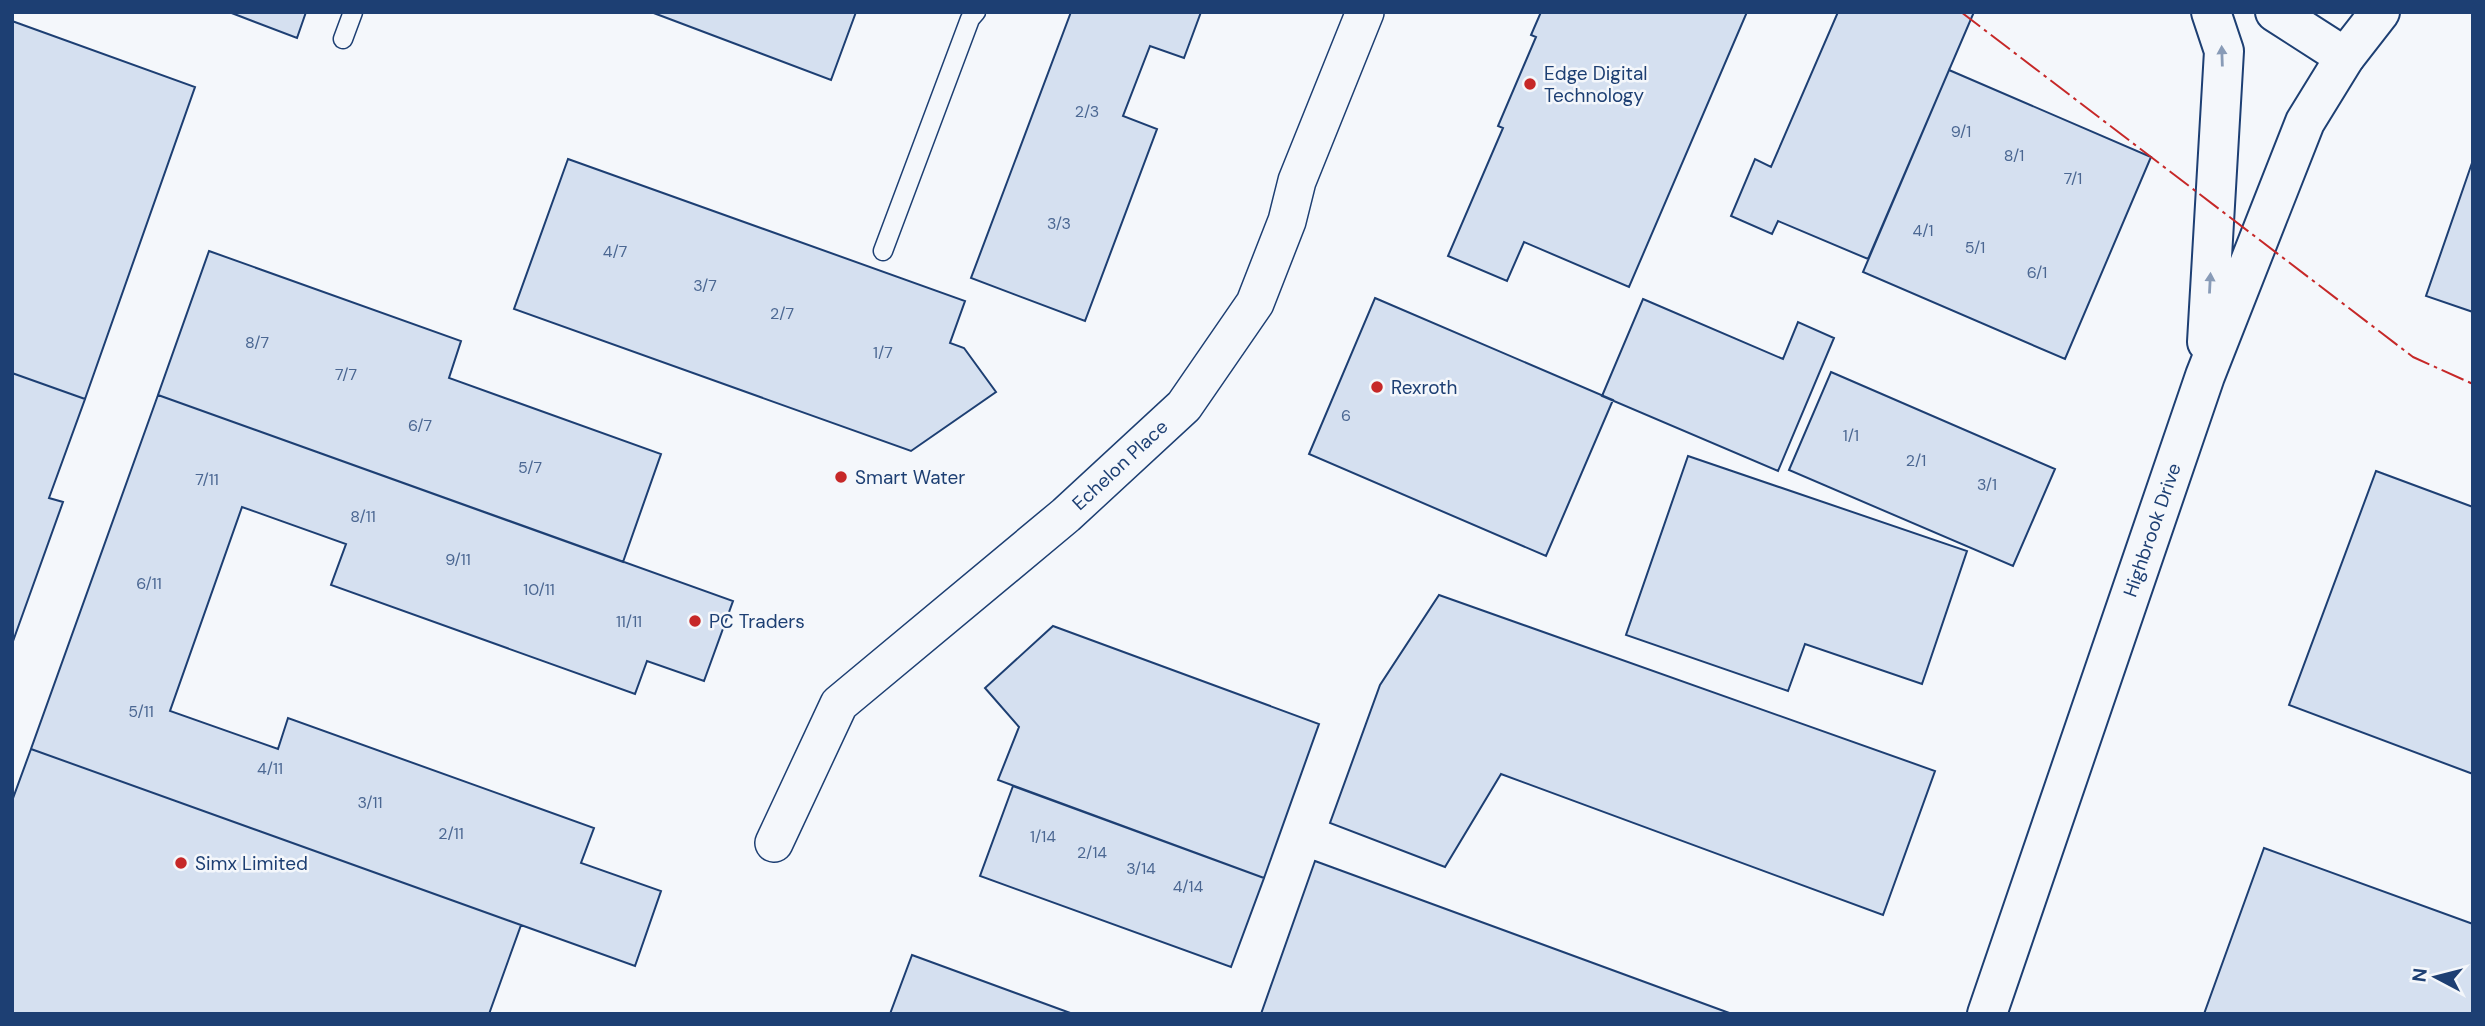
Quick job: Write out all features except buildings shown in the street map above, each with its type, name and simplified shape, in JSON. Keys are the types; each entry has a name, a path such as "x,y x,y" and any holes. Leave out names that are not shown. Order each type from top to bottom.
{"main road":[{"path":"2205,376 2224,51 2211,12"},
{"path":"2275,12 2344,57"},
{"name":"Highbrook Drive","path":"1987,1014 2205,376 2305,122 2344,57 2380,12"}],"street":[{"name":"Echelon Place","path":"774,843 839,705 1066,515 1184,406 1255,303 1287,221 1297,181 1364,12"}],"lane":[{"path":"343,39 353,12"},
{"path":"883,251 970,19 976,12"}],"power":[{"path":"1961,12 2413,357 2473,384"}],"place":[{"name":"Edge Digital Technology","path":"1530,84"},
{"name":"Rexroth","path":"1377,387"},
{"name":"Smart Water","path":"841,477"},
{"name":"PC Traders","path":"695,621"},
{"name":"Simx Limited","path":"181,863"}]}
